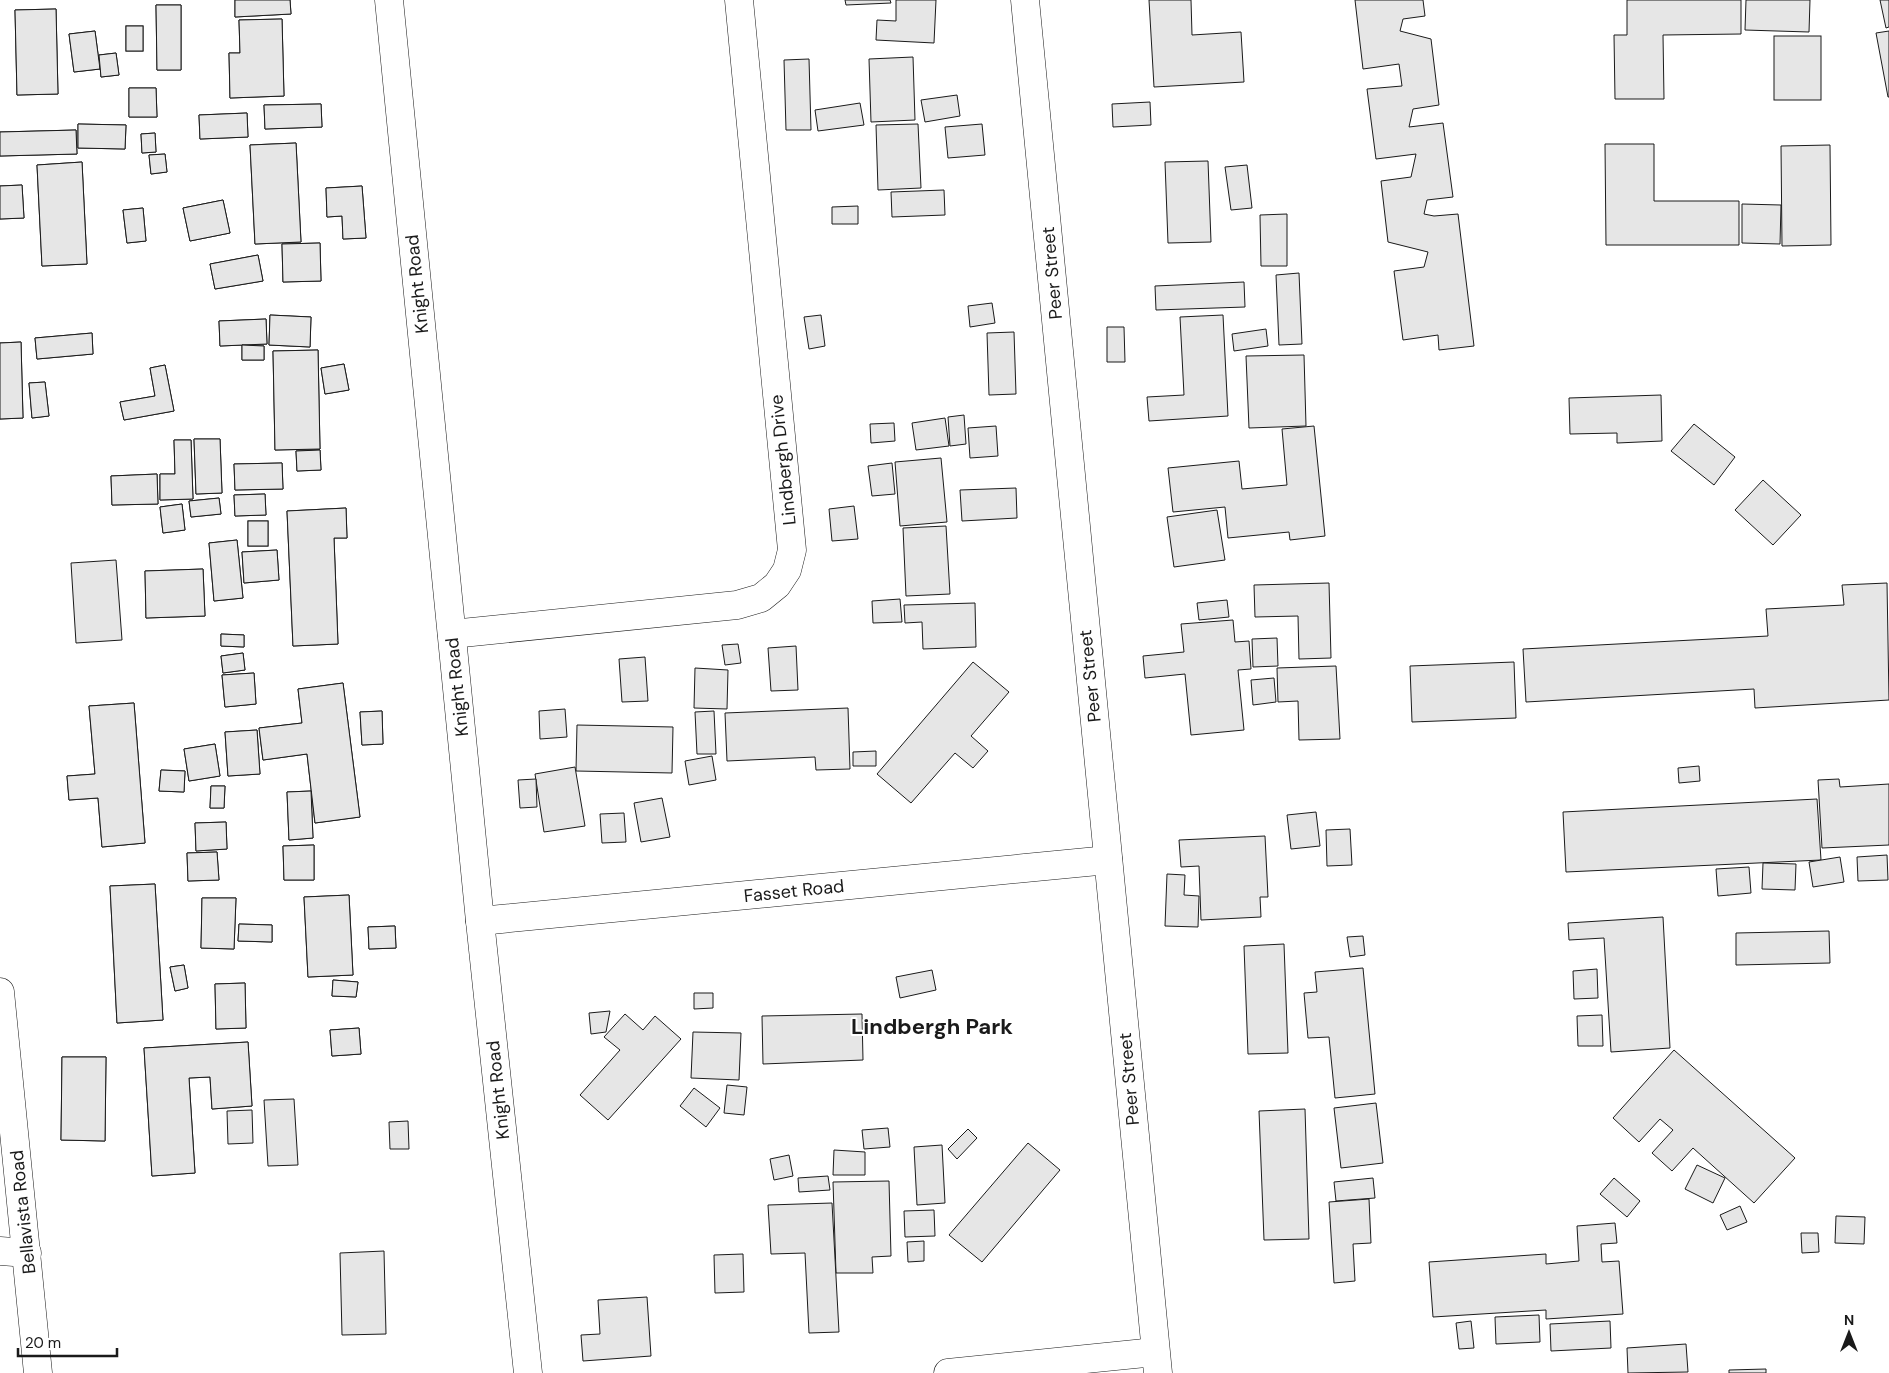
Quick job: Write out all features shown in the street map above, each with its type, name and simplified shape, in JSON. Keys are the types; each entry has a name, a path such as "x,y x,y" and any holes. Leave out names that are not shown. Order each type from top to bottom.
{"street":[{"name":"Knight Road","path":"389,0 480,921 528,1373"},
{"name":"Lindbergh Drive","path":"452,634 737,604 761,598 777,585 787,570 792,550 739,0"},
{"name":"Peer Street","path":"1024,0 1157,1362"},
{"name":"Fasset Road","path":"480,921 1108,860"},
{"name":"Bellavista Road","path":"0,992 38,1373"},
{"path":"0,1251 27,1252"},
{"path":"948,1373 1157,1362"}],"building":[{"path":"235,0 290,0 291,14 235,17"},
{"path":"235,0 290,0 291,14 235,17"},
{"path":"845,0 890,0 891,3 846,5"},
{"path":"896,0 936,0 934,43 876,40 877,20 896,21"},
{"path":"1149,0 1191,0 1192,35 1241,32 1244,82 1154,87"},
{"path":"1355,0 1423,0 1425,16 1403,19 1400,31 1431,39 1439,105 1413,109 1409,127 1443,123 1453,197 1427,200 1424,214 1434,216 1458,214 1474,346 1439,350 1438,335 1403,340 1394,271 1424,267 1428,252 1388,242 1381,181 1411,177 1416,154 1376,159 1367,89 1402,86 1399,64 1363,69"},
{"path":"1627,0 1741,0 1741,34 1663,35 1664,99 1615,99 1614,35 1627,35"},
{"path":"1746,0 1810,0 1809,32 1745,30"},
{"path":"1880,0 1889,0 1889,27 1886,28"},
{"path":"156,5 181,5 181,70 157,70"},
{"path":"156,5 181,5 181,70 157,70"},
{"path":"56,9 58,94 17,95 15,10"},
{"path":"56,9 58,94 17,95 15,10"},
{"path":"282,19 284,96 230,98 229,53 240,53 239,20"},
{"path":"282,19 284,96 230,98 229,53 240,53 239,20"},
{"path":"126,26 143,26 143,51 126,51"},
{"path":"126,26 143,26 143,51 126,51"},
{"path":"95,31 100,69 74,72 69,34"},
{"path":"95,31 100,69 74,72 69,34"},
{"path":"1889,31 1889,97 1888,97 1876,33"},
{"path":"1774,36 1821,36 1821,100 1774,100"},
{"path":"116,53 119,75 101,77 99,55"},
{"path":"116,53 119,75 101,77 99,55"},
{"path":"913,57 915,120 871,122 869,59"},
{"path":"809,59 811,130 786,130 784,60"},
{"path":"129,88 156,88 157,117 129,117"},
{"path":"129,88 156,88 157,117 129,117"},
{"path":"957,95 960,116 925,122 921,100"},
{"path":"1150,102 1151,125 1113,127 1112,104"},
{"path":"860,103 864,125 818,131 815,110"},
{"path":"321,104 322,127 265,129 264,105"},
{"path":"321,104 322,127 265,129 264,105"},
{"path":"247,113 248,137 200,139 199,115"},
{"path":"247,113 248,137 200,139 199,115"},
{"path":"78,124 126,125 125,149 78,148"},
{"path":"78,124 126,125 125,149 78,148"},
{"path":"918,124 921,188 878,190 876,125"},
{"path":"982,124 985,155 948,158 945,127"},
{"path":"76,130 77,154 0,156 0,132"},
{"path":"76,130 77,154 0,156 0,132"},
{"path":"155,133 156,152 142,153 141,134"},
{"path":"155,133 156,152 142,153 141,134"},
{"path":"296,143 301,242 255,244 250,145"},
{"path":"296,143 301,242 255,244 250,145"},
{"path":"1605,144 1654,144 1654,201 1739,201 1739,245 1606,245"},
{"path":"1830,145 1831,245 1782,246 1781,146"},
{"path":"165,154 167,172 151,174 149,155"},
{"path":"165,154 167,172 151,174 149,155"},
{"path":"1208,161 1211,242 1168,243 1165,162"},
{"path":"82,162 87,264 42,266 37,165"},
{"path":"82,162 87,264 42,266 37,165"},
{"path":"1247,165 1252,208 1231,210 1225,167"},
{"path":"22,185 24,218 0,219 0,186"},
{"path":"22,185 24,218 0,219 0,186"},
{"path":"362,186 366,238 343,239 342,216 327,217 326,188"},
{"path":"362,186 366,238 343,239 342,216 327,217 326,188"},
{"path":"944,190 945,215 892,217 891,192"},
{"path":"223,200 230,233 190,241 183,208"},
{"path":"223,200 230,233 190,241 183,208"},
{"path":"1742,204 1781,205 1780,244 1742,243"},
{"path":"858,206 858,224 832,224 832,207"},
{"path":"143,208 146,241 127,243 123,210"},
{"path":"143,208 146,241 127,243 123,210"},
{"path":"1287,214 1287,266 1261,266 1260,215"},
{"path":"320,243 321,281 283,282 282,244"},
{"path":"320,243 321,281 283,282 282,244"},
{"path":"258,255 263,281 215,289 210,264"},
{"path":"258,255 263,281 215,289 210,264"},
{"path":"1299,273 1302,344 1279,345 1276,275"},
{"path":"1244,282 1245,307 1156,310 1155,286"},
{"path":"992,303 995,323 970,327 968,306"},
{"path":"270,315 311,317 310,347 269,345"},
{"path":"270,315 311,317 310,347 269,345"},
{"path":"821,315 825,346 809,349 804,317"},
{"path":"1223,315 1228,416 1149,421 1147,397 1184,395 1180,317"},
{"path":"266,319 267,344 220,346 219,321"},
{"path":"266,319 267,344 220,346 219,321"},
{"path":"1107,327 1124,327 1125,362 1107,362"},
{"path":"1266,329 1268,346 1234,351 1232,334"},
{"path":"1014,332 1016,394 989,395 987,333"},
{"path":"92,333 93,354 37,359 35,338"},
{"path":"92,333 93,354 37,359 35,338"},
{"path":"21,342 23,418 0,419 0,343"},
{"path":"21,342 23,418 0,419 0,343"},
{"path":"242,345 264,346 264,360 242,360"},
{"path":"242,345 264,346 264,360 242,360"},
{"path":"318,350 320,449 275,450 273,351"},
{"path":"318,350 320,449 275,450 273,351"},
{"path":"1304,355 1306,426 1249,428 1246,356"},
{"path":"344,364 349,390 325,394 321,368"},
{"path":"344,364 349,390 325,394 321,368"},
{"path":"165,365 174,411 124,420 120,402 155,396 150,368"},
{"path":"165,365 174,411 124,420 120,402 155,396 150,368"},
{"path":"45,382 49,416 32,418 29,383"},
{"path":"45,382 49,416 32,418 29,383"},
{"path":"1661,395 1662,441 1617,443 1617,433 1570,434 1569,398"},
{"path":"964,415 966,444 950,446 948,417"},
{"path":"945,418 949,446 916,450 912,423"},
{"path":"894,423 895,441 871,443 870,424"},
{"path":"1694,424 1735,457 1714,485 1671,451"},
{"path":"996,426 998,456 970,458 968,428"},
{"path":"1314,426 1325,536 1290,540 1289,532 1228,538 1225,507 1173,512 1168,468 1239,461 1242,489 1287,485 1282,429"},
{"path":"194,439 220,439 222,493 196,494"},
{"path":"194,439 220,439 222,493 196,494"},
{"path":"174,440 191,440 193,499 160,500 160,474 175,474"},
{"path":"174,440 191,440 193,499 160,500 160,474 175,474"},
{"path":"320,450 321,470 297,471 296,451"},
{"path":"320,450 321,470 297,471 296,451"},
{"path":"941,458 947,522 900,526 895,462"},
{"path":"282,463 283,489 235,490 234,464"},
{"path":"282,463 283,489 235,490 234,464"},
{"path":"892,463 895,494 872,496 868,466"},
{"path":"157,474 158,504 112,505 111,476"},
{"path":"157,474 158,504 112,505 111,476"},
{"path":"1763,480 1801,515 1773,545 1735,510"},
{"path":"1016,488 1017,518 962,521 960,490"},
{"path":"265,494 266,515 235,516 234,495"},
{"path":"265,494 266,515 235,516 234,495"},
{"path":"219,498 221,514 191,517 189,501"},
{"path":"219,498 221,514 191,517 189,501"},
{"path":"182,504 185,530 163,533 160,507"},
{"path":"182,504 185,530 163,533 160,507"},
{"path":"854,506 858,539 832,541 829,509"},
{"path":"346,508 347,538 334,538 338,644 293,646 287,511"},
{"path":"346,508 347,538 334,538 338,644 293,646 287,511"},
{"path":"1217,510 1225,560 1174,567 1167,517"},
{"path":"248,521 268,521 268,546 248,546"},
{"path":"248,521 268,521 268,546 248,546"},
{"path":"946,526 950,594 906,596 903,528"},
{"path":"237,540 243,598 214,601 209,543"},
{"path":"237,540 243,598 214,601 209,543"},
{"path":"277,550 279,580 244,583 242,552"},
{"path":"277,550 279,580 244,583 242,552"},
{"path":"116,560 122,640 76,643 71,563"},
{"path":"203,569 205,616 146,618 145,571"},
{"path":"203,569 205,616 146,618 145,571"},
{"path":"1329,583 1331,658 1299,659 1298,616 1255,617 1254,585"},
{"path":"1887,583 1889,700 1755,708 1754,689 1526,702 1523,649 1768,636 1766,609 1844,605 1842,585"},
{"path":"900,599 902,622 873,623 872,601"},
{"path":"1227,600 1229,617 1199,620 1197,603"},
{"path":"975,603 976,647 923,649 922,622 905,623 904,605"},
{"path":"1233,620 1235,642 1249,641 1251,669 1238,670 1244,730 1191,735 1185,674 1145,678 1143,656 1184,652 1181,624"},
{"path":"221,634 244,635 244,647 221,646"},
{"path":"221,634 244,635 244,647 221,646"},
{"path":"1277,638 1278,666 1253,667 1252,639"},
{"path":"738,644 741,663 725,665 722,645"},
{"path":"796,646 798,690 771,691 768,648"},
{"path":"243,653 245,670 223,673 221,656"},
{"path":"243,653 245,670 223,673 221,656"},
{"path":"645,657 648,701 622,702 619,659"},
{"path":"973,662 1009,692 971,736 988,751 973,768 955,753 911,803 877,774"},
{"path":"1514,662 1516,718 1412,722 1410,666"},
{"path":"1336,666 1340,739 1299,740 1298,701 1278,702 1277,668"},
{"path":"695,668 728,670 727,709 694,708"},
{"path":"254,673 256,704 225,707 222,675"},
{"path":"254,673 256,704 225,707 222,675"},
{"path":"1274,678 1276,702 1253,705 1251,680"},
{"path":"343,683 360,817 315,823 307,754 263,760 259,728 302,723 298,689"},
{"path":"343,683 360,817 315,823 307,754 263,760 259,728 302,723 298,689"},
{"path":"134,703 145,843 102,847 98,798 69,800 67,776 95,774 89,706"},
{"path":"134,703 145,843 102,847 98,798 69,800 67,776 95,774 89,706"},
{"path":"848,708 850,769 816,770 815,757 727,761 725,713"},
{"path":"565,709 567,737 540,739 539,711"},
{"path":"382,711 383,744 362,745 360,712"},
{"path":"382,711 383,744 362,745 360,712"},
{"path":"714,711 716,754 697,754 695,712"},
{"path":"577,725 673,727 672,773 576,771"},
{"path":"257,730 260,774 228,776 225,732"},
{"path":"257,730 260,774 228,776 225,732"},
{"path":"215,744 220,776 189,781 184,749"},
{"path":"215,744 220,776 189,781 184,749"},
{"path":"876,751 876,766 853,766 853,752"},
{"path":"712,756 716,780 689,785 685,761"},
{"path":"1699,766 1700,781 1679,783 1678,768"},
{"path":"575,767 585,826 544,832 535,774"},
{"path":"161,770 185,771 184,792 159,791"},
{"path":"161,770 185,771 184,792 159,791"},
{"path":"536,779 537,807 520,808 518,780"},
{"path":"1839,779 1840,787 1889,784 1889,845 1822,848 1818,780"},
{"path":"211,786 225,786 224,808 210,808"},
{"path":"211,786 225,786 224,808 210,808"},
{"path":"311,791 313,838 289,840 287,792"},
{"path":"311,791 313,838 289,840 287,792"},
{"path":"662,798 670,837 641,842 634,803"},
{"path":"1817,799 1821,860 1566,872 1563,812"},
{"path":"1316,812 1320,846 1291,849 1287,815"},
{"path":"624,813 626,842 602,843 600,814"},
{"path":"226,822 227,849 196,851 195,823"},
{"path":"226,822 227,849 196,851 195,823"},
{"path":"1350,829 1352,865 1327,866 1326,830"},
{"path":"1265,836 1268,897 1260,897 1261,917 1201,920 1199,866 1181,867 1179,840"},
{"path":"314,845 314,880 284,880 283,846"},
{"path":"314,845 314,880 284,880 283,846"},
{"path":"217,852 219,880 188,881 187,853"},
{"path":"217,852 219,880 188,881 187,853"},
{"path":"1887,855 1888,880 1858,881 1857,857"},
{"path":"1840,857 1844,882 1813,887 1809,862"},
{"path":"1763,863 1796,864 1795,890 1762,889"},
{"path":"1749,867 1751,893 1718,896 1716,869"},
{"path":"1167,874 1185,875 1184,895 1199,896 1198,927 1165,926"},
{"path":"155,884 163,1020 117,1023 110,886"},
{"path":"155,884 163,1020 117,1023 110,886"},
{"path":"349,895 353,975 308,977 304,897"},
{"path":"349,895 353,975 308,977 304,897"},
{"path":"202,898 236,898 234,949 201,948"},
{"path":"202,898 236,898 234,949 201,948"},
{"path":"1663,917 1670,1048 1611,1052 1604,938 1569,940 1568,923"},
{"path":"239,924 272,925 272,942 238,941"},
{"path":"239,924 272,925 272,942 238,941"},
{"path":"395,926 396,948 369,949 368,927"},
{"path":"395,926 396,948 369,949 368,927"},
{"path":"1829,931 1830,963 1736,965 1736,933"},
{"path":"1363,936 1365,955 1350,957 1347,937"},
{"path":"1284,944 1288,1053 1248,1054 1244,946"},
{"path":"184,965 188,988 175,991 170,967"},
{"path":"184,965 188,988 175,991 170,967"},
{"path":"1363,968 1375,1094 1335,1098 1329,1037 1308,1038 1304,993 1317,992 1315,972"},
{"path":"1597,969 1598,998 1574,999 1573,971"},
{"path":"932,970 936,990 900,998 896,977"},
{"path":"333,980 358,982 356,997 332,996"},
{"path":"333,980 358,982 356,997 332,996"},
{"path":"245,983 246,1028 216,1029 215,984"},
{"path":"245,983 246,1028 216,1029 215,984"},
{"path":"694,993 713,993 713,1008 694,1009"},
{"path":"610,1011 606,1032 591,1034 589,1013"},
{"path":"625,1014 643,1030 655,1016 681,1039 608,1120 580,1095 620,1050 604,1037"},
{"path":"862,1014 863,1060 763,1064 762,1016"},
{"path":"1602,1015 1603,1046 1578,1046 1577,1016"},
{"path":"359,1028 361,1054 332,1056 330,1030"},
{"path":"359,1028 361,1054 332,1056 330,1030"},
{"path":"693,1032 741,1033 739,1080 691,1078"},
{"path":"248,1042 252,1106 212,1109 210,1077 189,1078 195,1173 152,1176 144,1048"},
{"path":"248,1042 252,1106 212,1109 210,1077 189,1078 195,1173 152,1176 144,1048"},
{"path":"1674,1050 1795,1158 1754,1203 1693,1148 1672,1171 1652,1153 1673,1130 1660,1119 1639,1142 1613,1118"},
{"path":"62,1057 106,1057 105,1141 61,1140"},
{"path":"62,1057 106,1057 105,1141 61,1140"},
{"path":"727,1085 747,1087 744,1115 724,1113"},
{"path":"694,1088 720,1108 706,1127 680,1106"},
{"path":"294,1099 298,1165 268,1166 264,1100"},
{"path":"1376,1103 1383,1163 1341,1168 1334,1108"},
{"path":"1305,1109 1309,1239 1264,1240 1259,1111"},
{"path":"252,1110 253,1143 228,1144 227,1111"},
{"path":"408,1121 409,1149 390,1149 389,1122"},
{"path":"888,1128 890,1147 864,1149 862,1130"},
{"path":"968,1129 977,1138 957,1159 948,1149"},
{"path":"1028,1143 1060,1170 982,1262 949,1235"},
{"path":"942,1145 945,1203 917,1205 914,1147"},
{"path":"834,1150 865,1152 865,1175 833,1175"},
{"path":"789,1155 793,1176 774,1180 770,1159"},
{"path":"1697,1165 1725,1178 1713,1203 1685,1189"},
{"path":"828,1176 830,1190 799,1192 798,1178"},
{"path":"1373,1178 1375,1198 1336,1201 1334,1182"},
{"path":"1614,1178 1640,1201 1627,1217 1600,1194"},
{"path":"889,1181 891,1256 872,1257 873,1273 836,1273 833,1182"},
{"path":"1369,1199 1371,1243 1353,1244 1355,1281 1334,1283 1329,1202"},
{"path":"832,1203 839,1332 809,1333 805,1253 771,1254 768,1205"},
{"path":"1740,1206 1747,1222 1727,1230 1720,1215"},
{"path":"934,1210 935,1236 905,1237 904,1211"},
{"path":"1836,1216 1865,1217 1864,1244 1835,1243"},
{"path":"1615,1223 1617,1243 1601,1244 1602,1262 1619,1261 1623,1314 1546,1319 1546,1310 1433,1317 1429,1262 1546,1254 1546,1264 1579,1261 1577,1226"},
{"path":"1801,1233 1818,1233 1819,1252 1802,1253"},
{"path":"924,1241 924,1261 908,1262 907,1242"},
{"path":"384,1251 386,1334 342,1335 340,1253"},
{"path":"743,1254 744,1292 715,1293 714,1255"},
{"path":"647,1297 651,1356 583,1361 581,1335 600,1334 598,1300"},
{"path":"1539,1315 1540,1342 1496,1344 1495,1317"},
{"path":"1471,1321 1474,1348 1459,1349 1456,1323"},
{"path":"1610,1321 1611,1348 1551,1351 1550,1324"},
{"path":"1686,1344 1688,1372 1628,1373 1627,1348"},
{"path":"1766,1369 1766,1373 1729,1373 1729,1370"}],"district":[{"name":"Lindbergh Park","path":"932,1026"}]}
